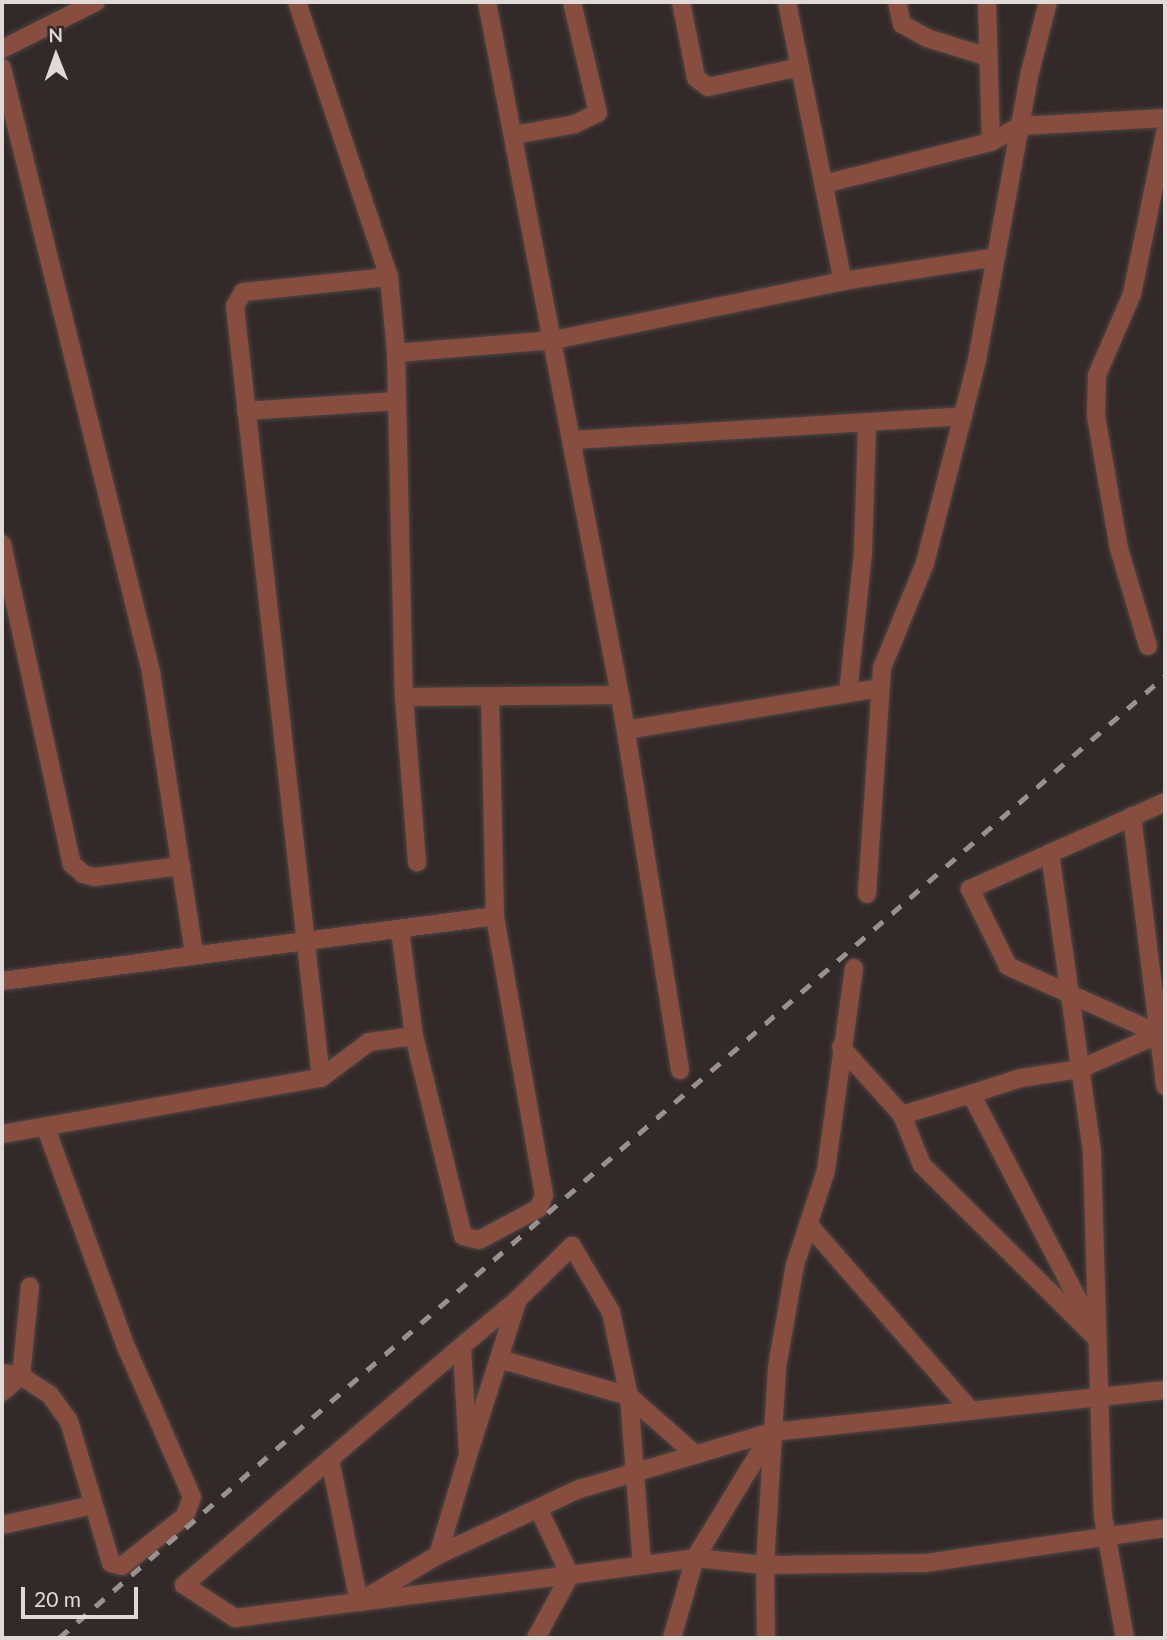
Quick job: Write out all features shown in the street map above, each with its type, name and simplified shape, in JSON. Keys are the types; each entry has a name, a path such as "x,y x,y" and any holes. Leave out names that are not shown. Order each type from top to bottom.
{"street":[{"path":"2,49 63,10 96,2"},
{"path":"297,2 389,277 396,353 404,697 416,862"},
{"path":"487,2 574,440 626,730 680,1070"},
{"path":"514,135 575,124 598,113 572,2"},
{"path":"681,2 696,78 708,87 800,67"},
{"path":"787,2 843,281"},
{"path":"897,2 902,24 927,38 988,57"},
{"path":"987,2 990,142"},
{"path":"867,894 882,668 925,563 963,416 1020,126 1048,2"},
{"path":"2,68 151,672 194,954"},
{"path":"824,184 990,142 1020,126 1165,118"},
{"path":"1149,646 1119,549 1096,416 1097,375 1132,294 1165,133"},
{"path":"396,353 554,340 843,281 996,257"},
{"path":"321,1078 246,411 238,296 389,277"},
{"path":"246,411 396,401"},
{"path":"574,440 963,416"},
{"path":"848,694 863,552 867,422"},
{"path":"2,544 72,864 83,874 95,877 181,866"},
{"path":"626,730 880,688"},
{"path":"404,697 490,700 620,695"},
{"path":"400,930 414,1036 463,1236 479,1241 539,1208 544,1195 495,916 490,700"},
{"path":"1159,1034 1008,966 970,889 1165,802"},
{"path":"1132,816 1165,1086"},
{"path":"1050,853 1092,1153 1106,1534 1125,1638"},
{"path":"2,981 495,916"},
{"path":"766,1638 765,1565 777,1367 795,1265 826,1170 841,1047 855,968"},
{"path":"902,1115 1021,1078 1080,1069 1159,1034"},
{"path":"2,1134 321,1078 369,1042 414,1036"},
{"path":"841,1047 902,1115 922,1166 1097,1339"},
{"path":"971,1094 1097,1339"},
{"path":"2,1373 21,1376 50,1395 69,1421 111,1563 117,1567 185,1516 192,1497 126,1347 46,1128"},
{"path":"808,1224 971,1411"},
{"path":"642,1565 632,1474 629,1396 611,1312 572,1246 518,1299 184,1585 235,1618 695,1559 765,1565 925,1563 1106,1534 1165,1528"},
{"path":"2,1392 21,1376 30,1286"},
{"path":"438,1555 518,1299"},
{"path":"462,1346 468,1455"},
{"path":"499,1359 629,1396 696,1455"},
{"path":"359,1602 438,1555 538,1508 632,1474 772,1432 1165,1391"},
{"path":"672,1638 695,1559 772,1432"},
{"path":"330,1459 359,1602"},
{"path":"2,1525 93,1505"},
{"path":"538,1508 570,1575"},
{"path":"536,1638 570,1575"}],"railway":[{"path":"59,1638 1165,676"}]}
